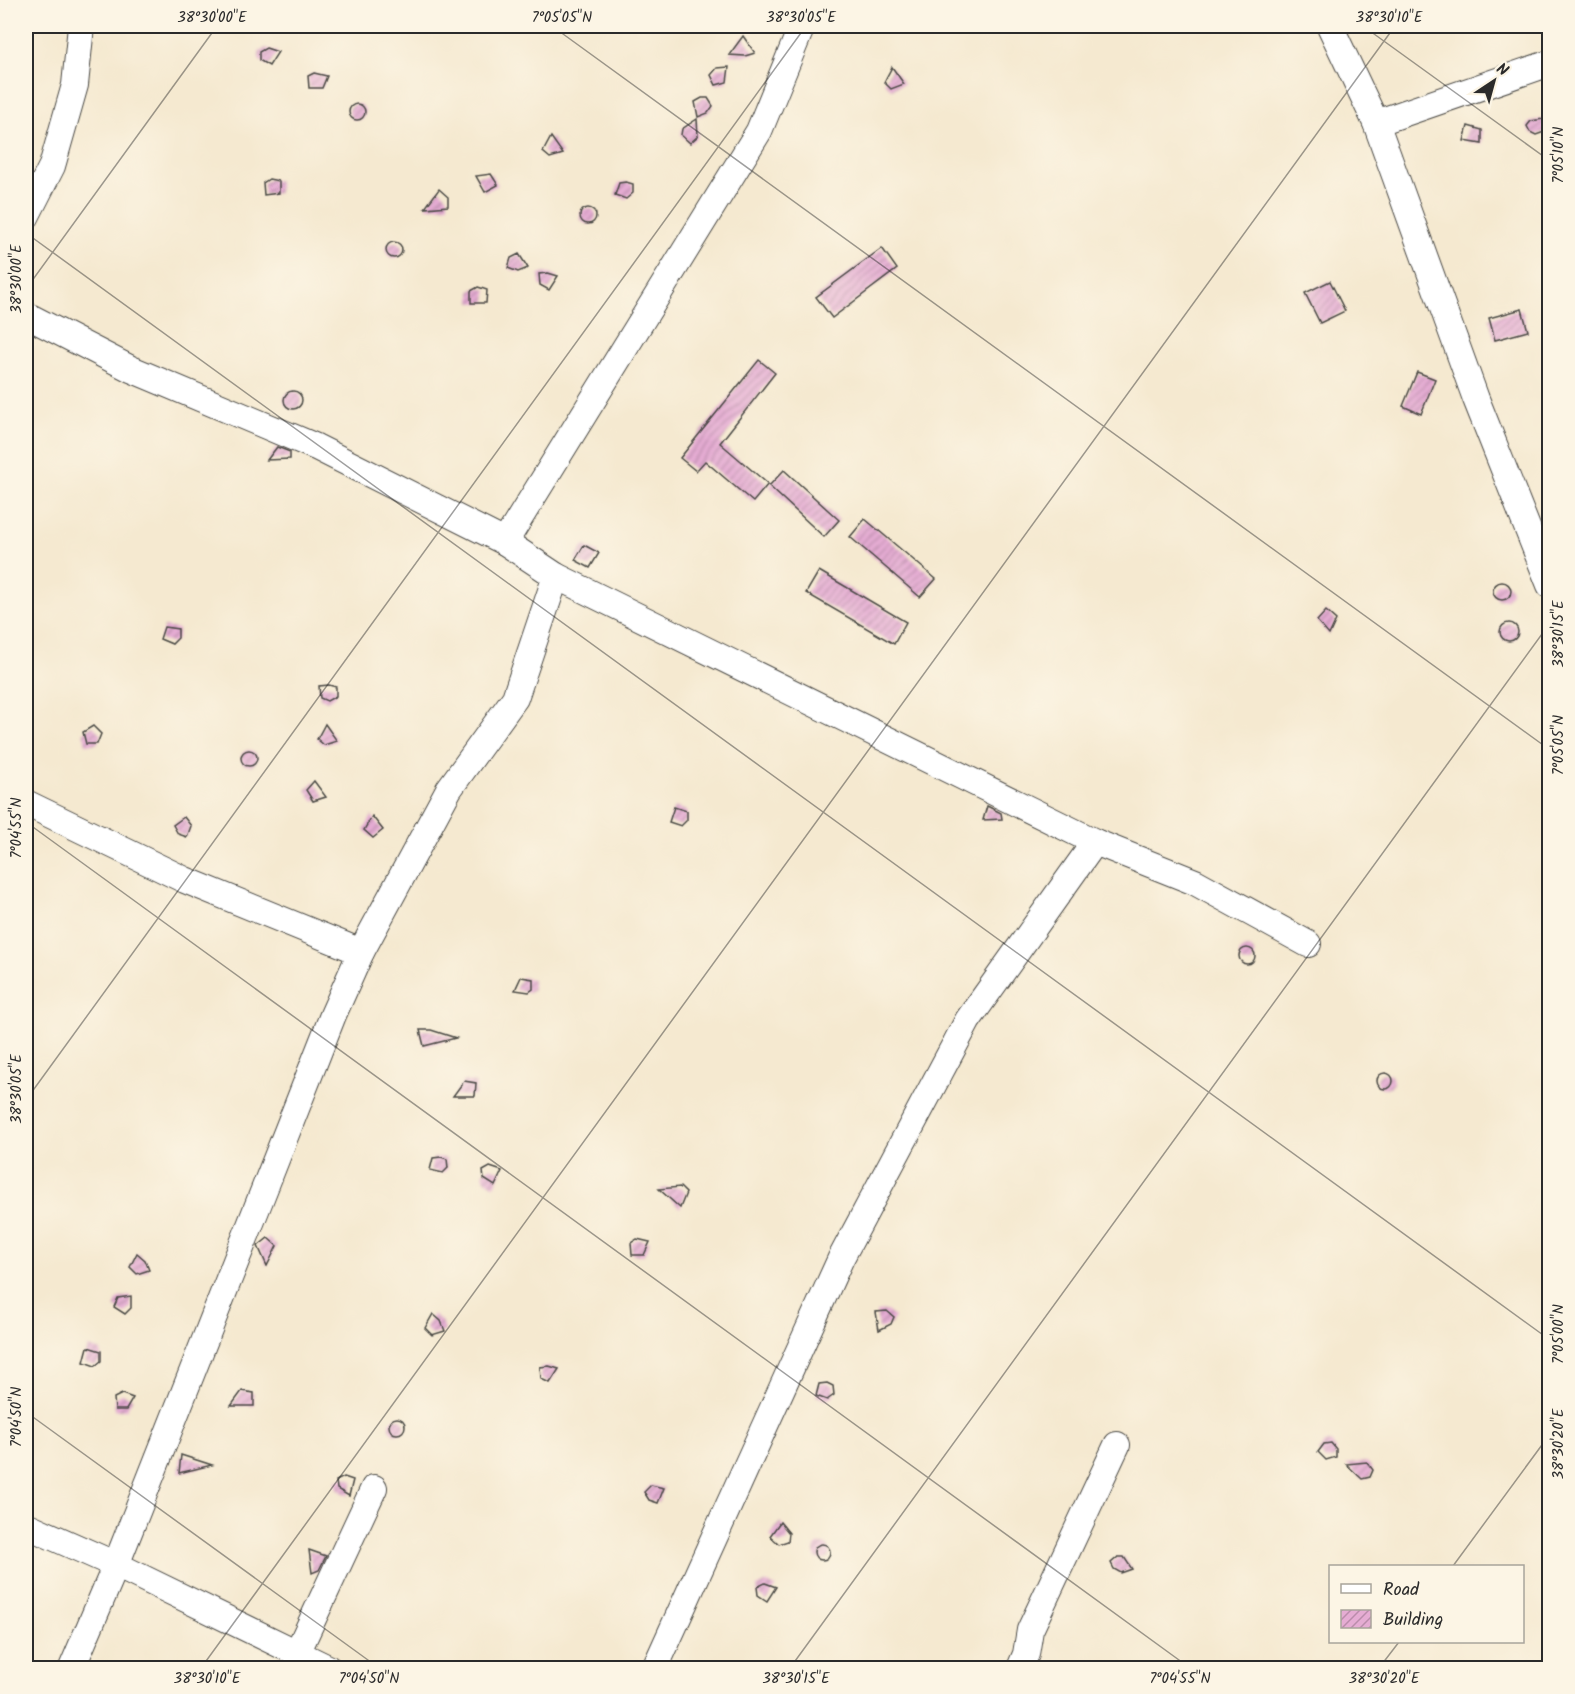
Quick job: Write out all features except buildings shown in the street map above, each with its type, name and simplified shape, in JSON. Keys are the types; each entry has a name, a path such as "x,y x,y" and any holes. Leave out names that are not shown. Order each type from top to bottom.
{"street":[{"path":"26,217 52,166 75,85 81,26"},
{"path":"505,542 759,131 802,26"},
{"path":"1330,26 1376,123 1476,399 1550,585"},
{"path":"1376,123 1550,63"},
{"path":"26,315 131,369 316,447 505,542 556,576 1095,842 1196,882 1308,944"},
{"path":"72,1668 116,1565 333,1015 361,952 449,789 515,698 556,576"},
{"path":"26,803 185,880 361,952"},
{"path":"655,1668 858,1227 968,1020 1095,842"},
{"path":"1020,1668 1026,1654 1030,1630 1117,1445"},
{"path":"26,1525 116,1565 313,1663 374,1488"}]}
